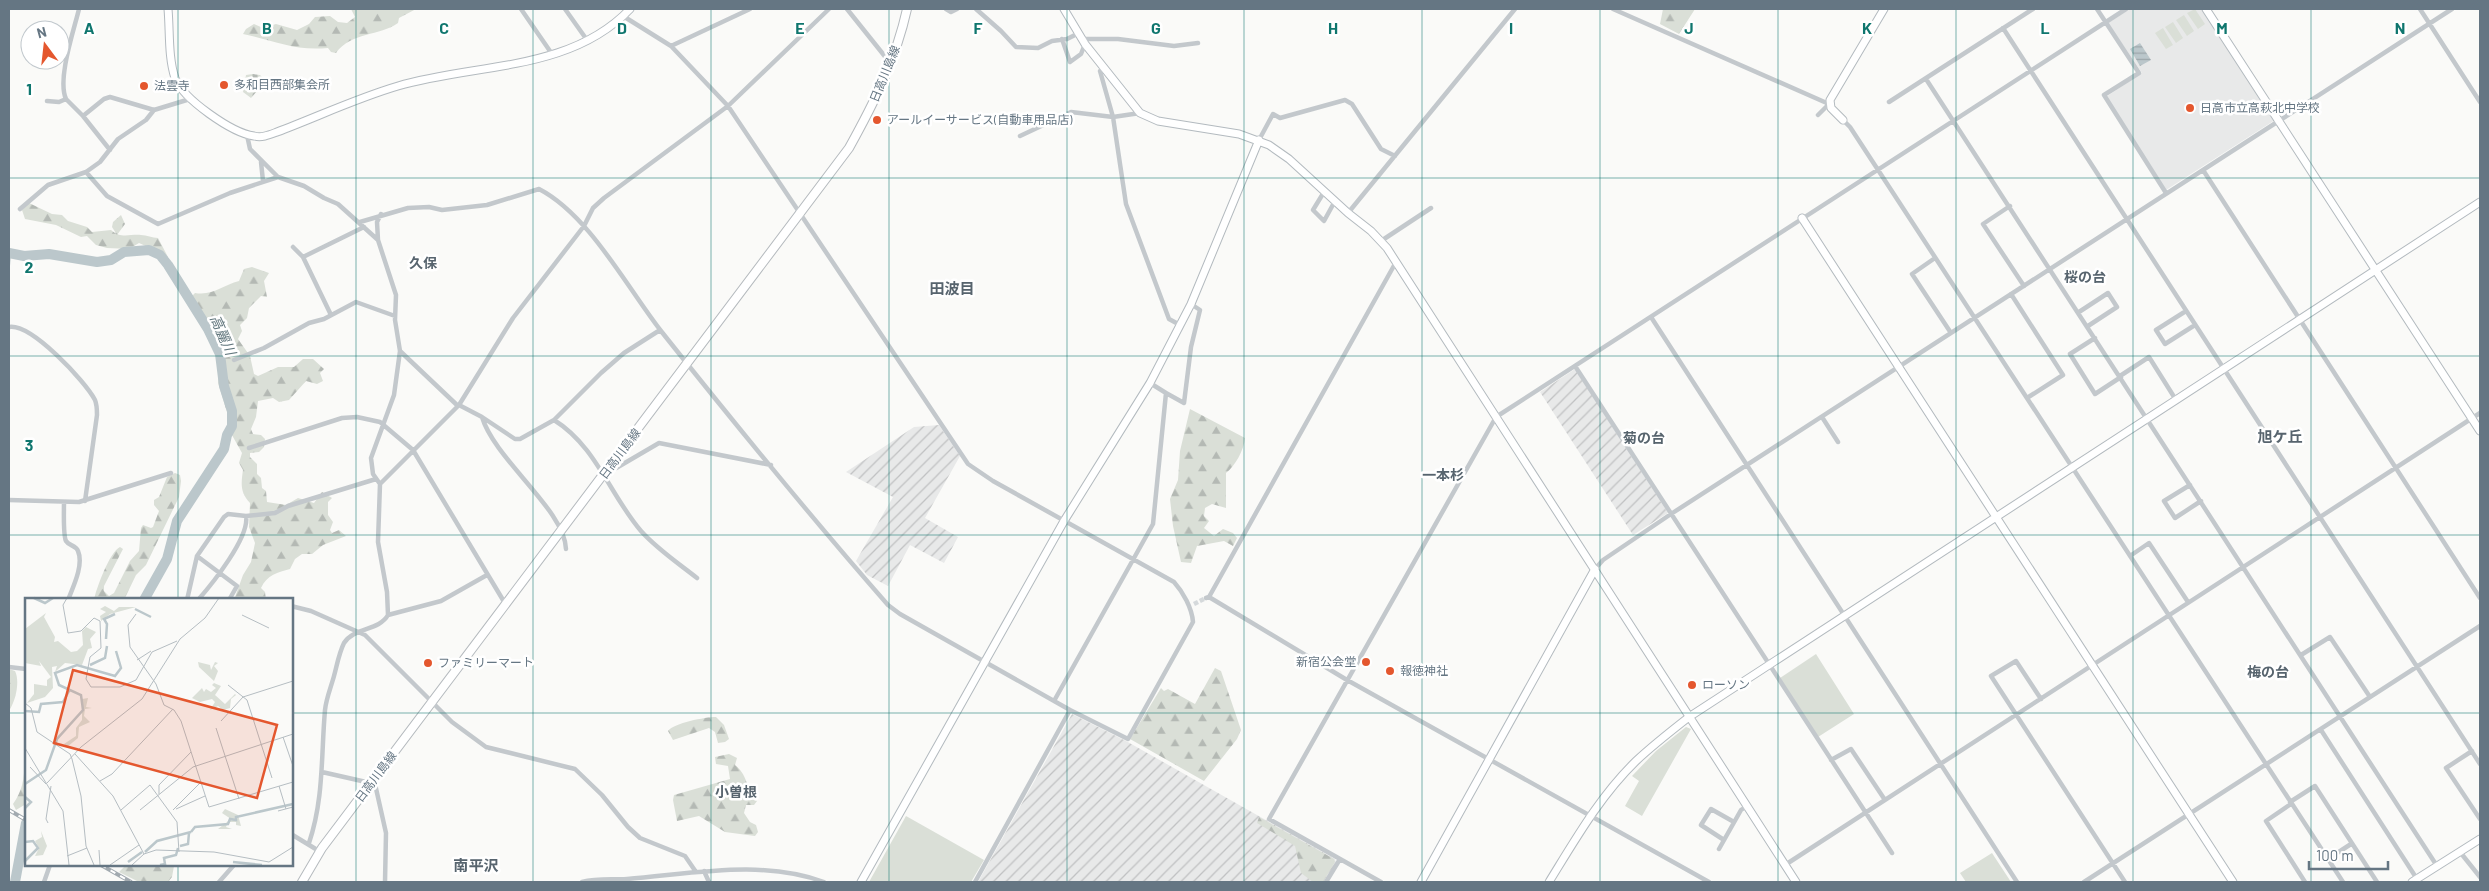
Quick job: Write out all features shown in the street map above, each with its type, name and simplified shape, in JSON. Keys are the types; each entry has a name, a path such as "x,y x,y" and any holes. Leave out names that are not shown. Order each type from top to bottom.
{"main road":[{"name":"日高川島線","path":"302,882 320,851 849,148 879,92 891,64 907,9"}],"street":[{"path":"79,9 63,88 66,99 84,116 110,150"},
{"path":"168,9 174,72 178,85 190,99 247,135 256,137 272,134 398,86 489,69 552,54 588,42 607,30 630,9"},
{"path":"521,9 552,54"},
{"path":"565,9 588,42"},
{"path":"671,46 750,9"},
{"path":"380,484 458,406 513,318 584,226 593,208 728,106 829,9"},
{"path":"847,9 891,64"},
{"path":"946,9 951,12 957,9"},
{"path":"976,9 1016,48 1038,48 1052,41 1062,39 1118,39 1174,46 1198,43"},
{"path":"1064,9 1082,39 1140,113 1158,121 1239,134 1259,140 1281,153 1381,241 1595,569 1795,882"},
{"path":"1348,213 1515,9"},
{"path":"1613,9 1830,104 1850,126 2343,882"},
{"path":"1818,115 1830,104 1884,9"},
{"path":"1889,102 2033,9"},
{"path":"2097,9 2139,73 2104,96 2166,193"},
{"path":"1381,882 1269,819 1496,417 2126,9"},
{"path":"2206,9 2480,432"},
{"path":"2420,9 2480,102"},
{"path":"1420,882 1595,569 1603,560 1671,514 2452,9"},
{"path":"360,222 382,214 419,207 442,210 487,205 539,189 578,218 660,330 888,605 900,614 1070,710 1128,740 1191,628 1193,622 1191,605 1174,582 993,481 968,464 728,106 671,46 623,16"},
{"path":"2003,28 2480,764"},
{"path":"1062,39 1070,62 1080,54 1082,39"},
{"path":"1103,67 1100,72 1114,118 1126,204 1132,225 1169,319 1180,325"},
{"path":"1926,79 2148,418 2437,866"},
{"path":"84,116 104,99 110,97 154,110 190,99"},
{"path":"47,101 60,102 66,99"},
{"path":"861,882 1064,521 1150,383 1191,304 1259,140 1273,114 1280,118 1345,100 1352,104 1381,149 1395,156"},
{"path":"20,208 48,185 86,172 100,162 118,139 146,120 154,110"},
{"path":"1020,136 1070,112 1114,118 1140,113"},
{"path":"247,135 250,149 278,177 304,186 338,204 378,240"},
{"path":"261,160 263,181"},
{"path":"2203,170 2480,598"},
{"path":"86,172 107,196 158,224 215,199 278,177"},
{"path":"1324,192 1313,210 1324,221 1335,202"},
{"path":"1549,882 1591,815 1636,761 1689,717 2480,202"},
{"path":"2010,206 1983,224 2024,286"},
{"path":"1381,241 1431,208"},
{"path":"309,843 315,826 322,772 325,708 337,664 348,637 385,620 388,615 387,592 378,542 380,484 376,479 371,461 394,395 400,351 394,286 378,240 377,222 382,214"},
{"path":"1802,218 2233,882"},
{"path":"303,257 364,227"},
{"path":"293,247 303,257 331,315"},
{"path":"1935,258 1912,274 1951,333"},
{"path":"1396,262 1208,598 1347,680 1709,882"},
{"path":"2011,294 2063,375 2027,398"},
{"path":"2079,312 2108,294 2117,308 2088,326"},
{"path":"234,360 356,302 396,316"},
{"path":"1150,383 1184,403 1191,347 1200,310 1191,304"},
{"path":"2186,311 2156,330 2165,344 2195,325"},
{"path":"1651,317 2017,882"},
{"path":"9,327 21,328 48,347 96,401 97,415 85,501"},
{"path":"400,351 458,406 482,417 515,439 520,439 554,420 612,363 660,330"},
{"path":"2096,338 2070,354 2095,394 2149,358 2176,400"},
{"path":"1575,366 1832,760 1864,813 1892,853"},
{"path":"1054,701 1153,524 1166,393"},
{"path":"1784,865 2480,413"},
{"path":"249,448 342,418 357,417 383,424 413,450 506,605"},
{"path":"482,417 500,452 533,489 562,530 566,539 566,549"},
{"path":"1822,417 1838,442"},
{"path":"554,420 570,431 605,474 641,531 697,578"},
{"path":"605,474 659,443 771,465"},
{"path":"9,500 85,501 171,473"},
{"path":"187,598 197,556 228,514 246,516 275,513 288,506 376,479"},
{"path":"2190,485 2164,502 2175,518 2201,501"},
{"path":"64,502 66,538 69,544 76,548 79,553 77,572 69,598"},
{"path":"200,598 219,573 243,532 246,516"},
{"path":"2130,556 2149,544 2188,602"},
{"path":"197,556 237,586 230,598"},
{"path":"388,615 441,601 487,575"},
{"path":"292,606 311,611 360,631 452,722 486,747 575,770 602,795 628,827 640,838 685,856 696,872"},
{"path":"2084,882 2480,626"},
{"path":"2301,655 2330,637 2370,697"},
{"path":"2040,699 2016,660 1991,676 2125,882"},
{"path":"9,668 25,669"},
{"path":"975,882 1070,710"},
{"path":"2321,730 2415,881 2480,839"},
{"path":"1832,760 1851,749 1885,800"},
{"path":"2472,751 2446,768 2480,819"},
{"path":"322,772 372,782 376,786 386,833 386,882"},
{"path":"2305,882 2266,821 2315,786 2377,882"},
{"path":"1719,849 1741,810 1747,806"},
{"path":"1724,840 1701,825 1711,809 1734,822"},
{"path":"292,834 320,851"},
{"path":"2328,859 2351,844"},
{"path":"2460,852 2480,877"},
{"path":"1326,882 1340,858"},
{"path":"44,882 50,866"},
{"path":"219,882 233,866"},
{"path":"704,871 709,882"},
{"path":"582,882 593,879 627,879 704,871 784,871 824,882"}],"shaded area":[{"name":"日高市立高萩北中学校","path":"2130,9 2203,9 2275,120 2166,190 2106,97 2142,73 2108,23"},
{"path":"2140,43 2151,60 2140,66 2130,49"},
{"path":"1575,369 1668,513 1633,535 1540,392"},
{"path":"939,425 960,456 925,518 958,537 944,563 910,545 888,586 867,575 856,561 893,497 846,472 914,427"},
{"path":"1072,714 1126,741 1335,859 1336,862 1325,882 978,882"}],"green space":[{"path":"351,9 416,9 399,18 398,23 391,27 349,41 336,53 331,52 328,48 294,47 243,34 246,29 254,24 263,28 276,24 297,30 309,24 315,17 330,16 338,22 347,23 355,17"},
{"path":"1663,9 1695,9 1679,34 1660,24"},
{"path":"2195,9 2205,24 2198,29 2187,13"},
{"path":"2184,15 2194,31 2187,36 2176,20"},
{"path":"2173,22 2183,38 2176,43 2165,27"},
{"path":"2163,28 2173,45 2166,49 2155,33"},
{"path":"246,75 260,75 266,81 251,98 243,92"},
{"path":"29,203 52,214 62,215 68,221 87,227 92,232 111,230 122,235 143,235 158,238 168,257 166,258 159,252 139,243 129,249 107,248 96,245 87,236 81,237 56,225 25,219 22,210"},
{"path":"121,215 125,224 117,235 112,227 113,222"},
{"path":"252,267 269,273 264,281 267,297 261,296 249,308 247,318 240,325 242,331 238,339 250,356 254,374 258,376 278,367 294,367 303,359 313,359 324,369 320,373 323,381 317,384 306,381 289,400 279,402 273,398 258,401 256,417 251,429 253,434 261,435 265,439 264,447 259,452 250,453 250,457 257,464 257,474 261,478 262,488 266,491 267,502 286,505 298,498 314,503 322,492 332,498 328,502 328,515 333,522 330,530 332,533 339,530 346,536 323,545 312,554 302,554 295,559 290,569 277,573 266,580 261,588 265,592 266,598 235,598 243,575 251,562 255,543 249,527 250,503 244,495 242,488 243,470 239,463 242,453 228,428 227,412 218,383 219,360 210,337 205,332 189,299 195,293 213,292 239,281 244,269"},
{"path":"1190,409 1245,438 1243,448 1233,466 1226,473 1226,508 1212,504 1205,508 1204,516 1209,521 1204,528 1214,536 1223,529 1233,533 1237,538 1233,546 1224,541 1197,546 1191,563 1181,562 1173,526 1170,499 1178,480 1180,451"},
{"path":"175,473 180,475 179,497 146,565 136,575 125,598 95,598 100,579 112,555 120,547 123,549 104,586 104,591 109,596 114,593 130,561 139,551 141,528 143,525 153,527 159,511 154,505 154,500 159,497 167,477"},
{"path":"1816,654 1854,714 1818,737 1780,678"},
{"path":"1215,668 1221,671 1241,730 1237,739 1204,781 1130,739 1161,688 1164,691 1168,689 1195,704"},
{"path":"9,669 15,671 17,680 16,696 10,709"},
{"path":"716,717 724,725 729,739 725,742 718,743 715,732 709,728 673,740 668,731 676,725 698,719"},
{"path":"1686,727 1691,729 1642,816 1625,806 1639,781 1632,776 1656,751"},
{"path":"25,751 25,805 16,810 13,804 20,792 24,772"},
{"path":"729,754 737,758 735,765 743,774 753,797 757,801 754,805 746,805 744,813 750,822 756,825 758,832 755,836 725,832 699,816 677,821 673,800 674,795 730,779 728,766 716,764 715,757"},
{"path":"906,816 984,860 971,882 869,882"},
{"path":"1259,817 1334,859 1335,862 1323,882 1313,882 1301,873 1295,846 1257,823"},
{"path":"1992,853 2011,882 1966,882 1960,873"},
{"path":"125,866 174,866 172,877 168,882 139,882 119,872"}],"waterway":[{"name":"高麗川","path":"9,253 24,256 49,254 97,262 111,260 124,252 149,250 160,255 208,329 220,354 224,386 232,411 232,426 227,435 224,449 177,521 167,559 145,598"},
{"path":"9,266 10,254"},
{"name":"高麗川","path":"15,882 25,828"}],"tunnel":[{"path":"1194,604 1206,598"}],"railway":[{"path":"9,810 25,819"},
{"path":"103,866 131,882"}],"place":[{"name":"多和目西部集会所","path":"224,85"},
{"name":"法雲寺","path":"144,86"},
{"name":"日高市立高萩北中学校","path":"2190,108"},
{"name":"アールイーサービス(自動車用品店)","path":"877,120"},
{"name":"新宿公会堂","path":"1366,662"},
{"name":"ファミリーマート","path":"428,663"},
{"name":"報徳神社","path":"1390,671"},
{"name":"ローソン","path":"1692,685"}],"district":[{"name":"久保","path":"423,263"},
{"name":"桜の台","path":"2085,277"},
{"name":"田波目","path":"952,289"},
{"name":"旭ケ丘","path":"2280,437"},
{"name":"菊の台","path":"1644,438"},
{"name":"一本杉","path":"1443,475"},
{"name":"梅の台","path":"2268,672"},
{"name":"小曽根","path":"736,792"},
{"name":"南平沢","path":"476,866"}]}
